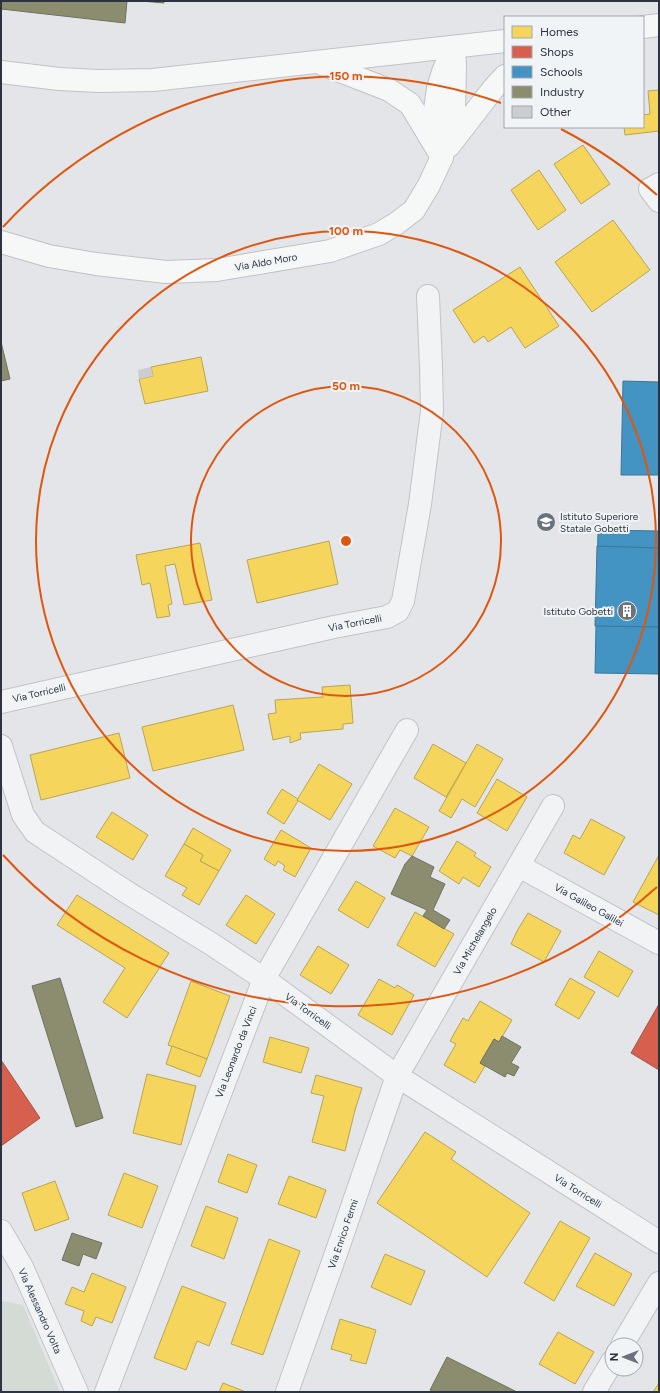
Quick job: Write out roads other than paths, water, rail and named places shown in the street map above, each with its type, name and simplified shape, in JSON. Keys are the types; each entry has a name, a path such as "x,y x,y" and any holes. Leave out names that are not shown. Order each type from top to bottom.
{"main road":[{"path":"644,27 659,25"},
{"path":"1,72 59,79 98,81 153,80 504,41"},
{"path":"442,157 434,117 438,88 454,47"},
{"path":"317,62 389,90 410,104 442,157"},
{"name":"Via Aldo Moro","path":"1,242 48,256 96,264 166,272 217,270 330,251 379,234 414,210 429,185 442,157 469,120 504,77"},
{"name":"Via Aldo Moro","path":"1,255 48,256"}],"street":[{"path":"659,184 650,189 659,201"},
{"name":"Via Torricelli","path":"1,702 334,627 387,617 398,611 403,602 420,504 432,412 428,296"},
{"name":"Via Leonardo da Vinci","path":"106,1392 264,979 407,730"},
{"name":"Via Torricelli","path":"1,746 23,815 35,832 264,979 397,1076 659,1242"},
{"name":"Via Michelangelo","path":"397,1076 553,806"},
{"name":"Via Galileo Galilei","path":"519,866 659,943"},
{"name":"Via Enrico Fermi","path":"286,1392 340,1242 397,1076"},
{"name":"Via Alessandro Volta","path":"1,1231 22,1267 77,1392"},
{"path":"627,1337 659,1283"},
{"path":"594,1392 604,1375"}],"place":[{"name":"Istituto Superiore Statale Gobetti","path":"546,522"},
{"name":"Istituto Gobetti","path":"627,611"}]}
